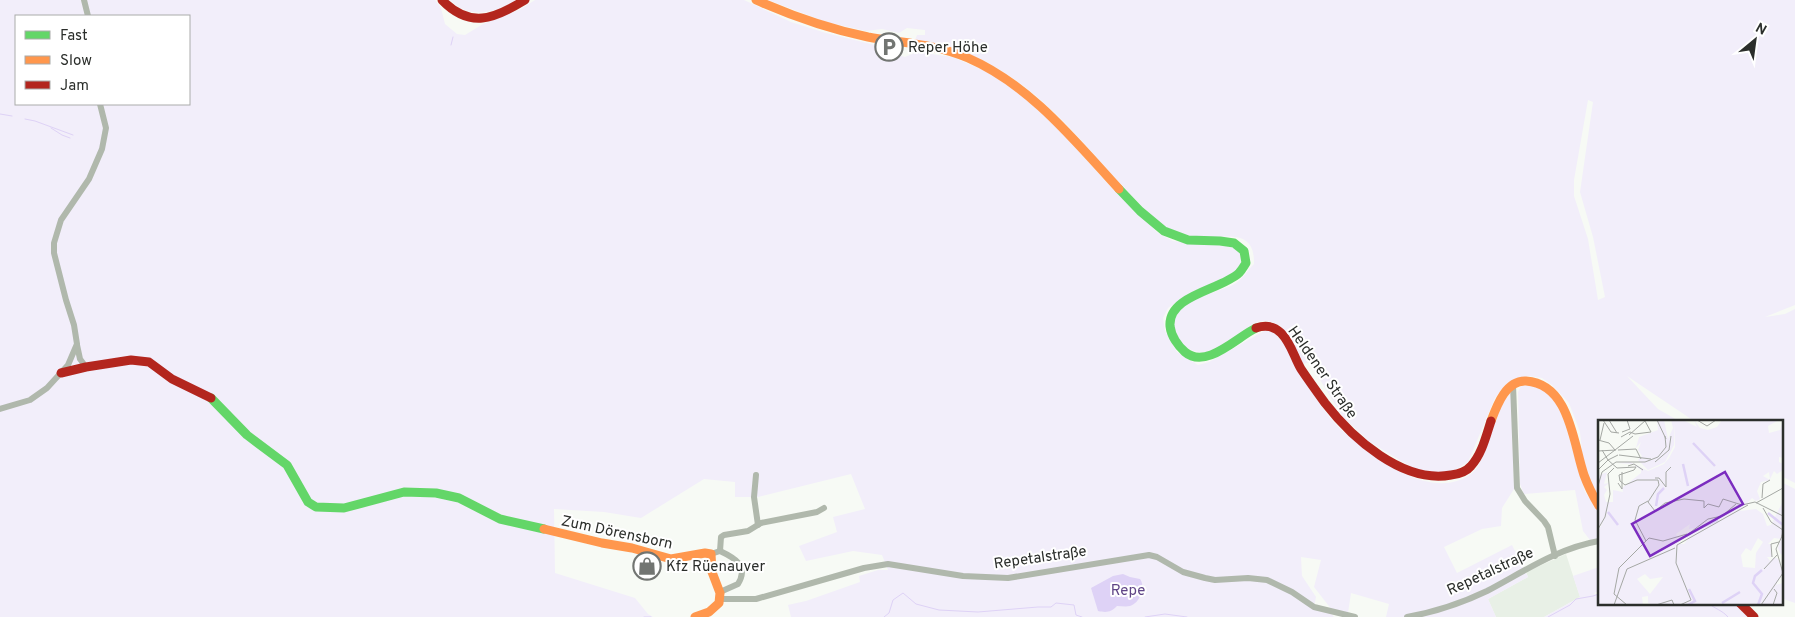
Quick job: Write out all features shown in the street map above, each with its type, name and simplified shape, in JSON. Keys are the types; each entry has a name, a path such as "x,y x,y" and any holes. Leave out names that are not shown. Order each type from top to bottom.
{"main road":[{"path":"442,0 451,10 463,16 481,19 510,10 525,0"},
{"name":"Heldener Straße","path":"756,0 790,16 833,29 935,49 966,58 990,69 1041,106 1127,198 1160,228 1169,234 1192,240 1230,242 1240,245 1246,254 1246,262 1237,274 1183,302 1171,313 1169,327 1178,344 1196,358 1208,357 1220,352 1255,328 1261,326 1274,328 1283,336 1311,383 1341,424 1370,448 1406,470 1424,477 1442,477 1456,475 1468,468 1478,456 1499,400 1507,389 1513,385"},
{"name":"Zum Dörensborn","path":"86,366 131,360 144,361 180,383 209,397 222,406 247,435 287,465 297,479 308,502 316,507 344,508 397,493 419,491 458,498 494,516 509,521 593,541 632,548 671,559 704,553 711,554"},
{"path":"61,373 86,366"},
{"path":"1513,385 1532,381 1544,385 1556,395 1570,427 1587,488 1598,504"},
{"path":"695,617 704,615 717,607 720,596 713,575 711,554"},
{"path":"1741,604 1754,617"}],"street":[{"path":"84,0 88,15"},
{"path":"86,366 80,359 74,325 54,253 54,243 61,220 89,179 102,148 106,128 100,105"},
{"path":"0,409 30,400 46,388 61,373 72,357 77,344"},
{"name":"Repetalstraße","path":"1513,385 1517,488 1525,501 1544,520 1548,527 1555,556"},
{"path":"756,475 754,496 758,525"},
{"path":"720,551 722,535 748,531 761,523 817,512 824,508"},
{"name":"Repetalstraße","path":"1407,617 1458,604 1555,556 1588,543 1598,541"},
{"path":"711,554 720,551 738,562 742,574 738,584 720,596"},
{"name":"Repetalstraße","path":"720,596 756,599 882,564 963,576 1008,578 1149,555 1157,557 1183,572 1205,578 1215,580 1248,578 1267,580 1292,592 1314,607 1355,617"}],"shaded area":[{"path":"1566,554 1580,597 1544,617 1496,617 1488,599 1528,577 1526,572"},
{"path":"1123,574 1140,579 1142,582 1141,594 1137,602 1130,606 1117,606 1111,611 1098,611 1091,588 1113,576"}],"green space":[{"path":"0,0 435,0 441,8 445,24 457,34 465,35 483,24 521,9 535,0 744,0 791,22 875,45 905,57 917,52 952,57 988,72 1024,97 1059,129 1107,183 1158,233 1173,241 1227,246 1236,249 1241,254 1241,263 1235,272 1168,308 1163,318 1165,331 1177,352 1198,365 1209,362 1266,330 1272,332 1281,340 1306,383 1332,420 1370,453 1393,468 1405,474 1432,482 1446,483 1459,480 1471,474 1476,469 1484,453 1497,411 1511,393 1514,489 1502,508 1501,526 1482,529 1444,547 1457,573 1512,545 1528,577 1488,599 1496,617 1386,617 1389,604 1351,593 1348,613 1332,610 1314,587 1321,560 1301,557 1302,576 1316,597 1314,607 1330,612 1334,617 791,617 788,605 806,601 860,582 859,576 878,570 888,570 882,555 853,551 806,561 799,546 837,532 833,517 865,509 851,474 758,497 735,497 735,482 704,479 641,518 604,512 554,509 555,573 635,598 648,614 653,617 0,617"},
{"path":"450,0 516,0 491,11 474,12 457,6"},
{"path":"768,0 1795,0 1795,305 1765,317 1785,314 1795,309 1795,483 1782,476 1782,420 1693,420 1627,376 1658,409 1677,420 1598,420 1598,500 1594,494 1583,459 1580,432 1569,403 1552,385 1542,378 1529,376 1514,380 1505,385 1495,398 1468,462 1455,470 1435,474 1421,472 1370,442 1343,417 1309,362 1303,364 1281,326 1268,321 1259,322 1225,344 1210,351 1194,351 1180,341 1174,329 1174,319 1178,311 1196,299 1236,283 1254,264 1253,252 1249,244 1243,239 1235,237 1191,236 1173,230 1153,217 1052,110 1006,73 972,55 915,40 917,35 925,35 925,30 907,28 899,33 882,29 866,31 826,22","holes":["1588,100 1593,102 1580,192 1593,237 1605,297 1598,300 1588,239 1574,196 1574,180"]},
{"path":"1530,385 1544,390 1553,397 1561,410 1585,492 1598,511 1598,538 1590,540 1583,531 1575,490 1524,494 1520,484 1518,392 1521,386"},
{"path":"1782,482 1795,489 1795,603 1782,598"},
{"path":"1598,567 1598,591 1594,593 1598,596 1598,604 1736,604 1747,617 1544,617 1580,597 1573,576"}],"waterway":[{"path":"451,45 453,37"},
{"path":"0,114 12,116"},
{"path":"25,119 73,135"},
{"path":"51,128 70,138"},
{"name":"Repe","path":"884,617 889,613 893,600 903,593 916,604 939,610 978,612 1051,607 1056,603 1074,605 1076,615 1082,617"},
{"name":"Repe","path":"1548,617 1570,605 1576,599 1598,594"},
{"name":"Repe","path":"1710,604 1728,617"},
{"name":"Repe","path":"1145,617 1165,614 1187,617"},
{"name":"Repe","path":"644,617 651,617"}],"traffic: fast":[{"path":"1119,189 1140,211 1164,231 1188,240 1234,243 1244,251 1246,263 1239,273 1231,279 1186,300 1177,307 1172,316 1170,326 1175,341 1182,350 1193,357 1212,355 1256,328"},
{"path":"211,398 247,435 287,465 308,502 316,507 344,508 404,492 436,493 459,498 500,519 544,529"}],"traffic: slow":[{"path":"756,0 797,17 839,30 868,37 918,44 956,53 990,69 1031,98 1050,115 1119,189"},
{"path":"1491,421 1503,395 1508,389 1519,382 1526,381 1541,385 1552,392 1561,404 1567,417 1584,475 1598,504"},
{"path":"544,529 632,548 671,559 705,553 711,554 712,572 720,593 719,603 709,612 695,617"}],"traffic: jam":[{"path":"442,0 452,9 472,18 492,16 525,0"},
{"path":"1256,328 1269,327 1281,333 1301,369 1336,417 1364,444 1380,456 1397,465 1433,476 1451,475 1467,470 1481,450 1491,421"},
{"path":"61,373 131,360 149,362 172,379 211,398"},
{"path":"1741,604 1754,617"}],"place":[{"name":"Reper Höhe","path":"889,47"},
{"name":"Kfz Rüenauver","path":"647,566"}]}
